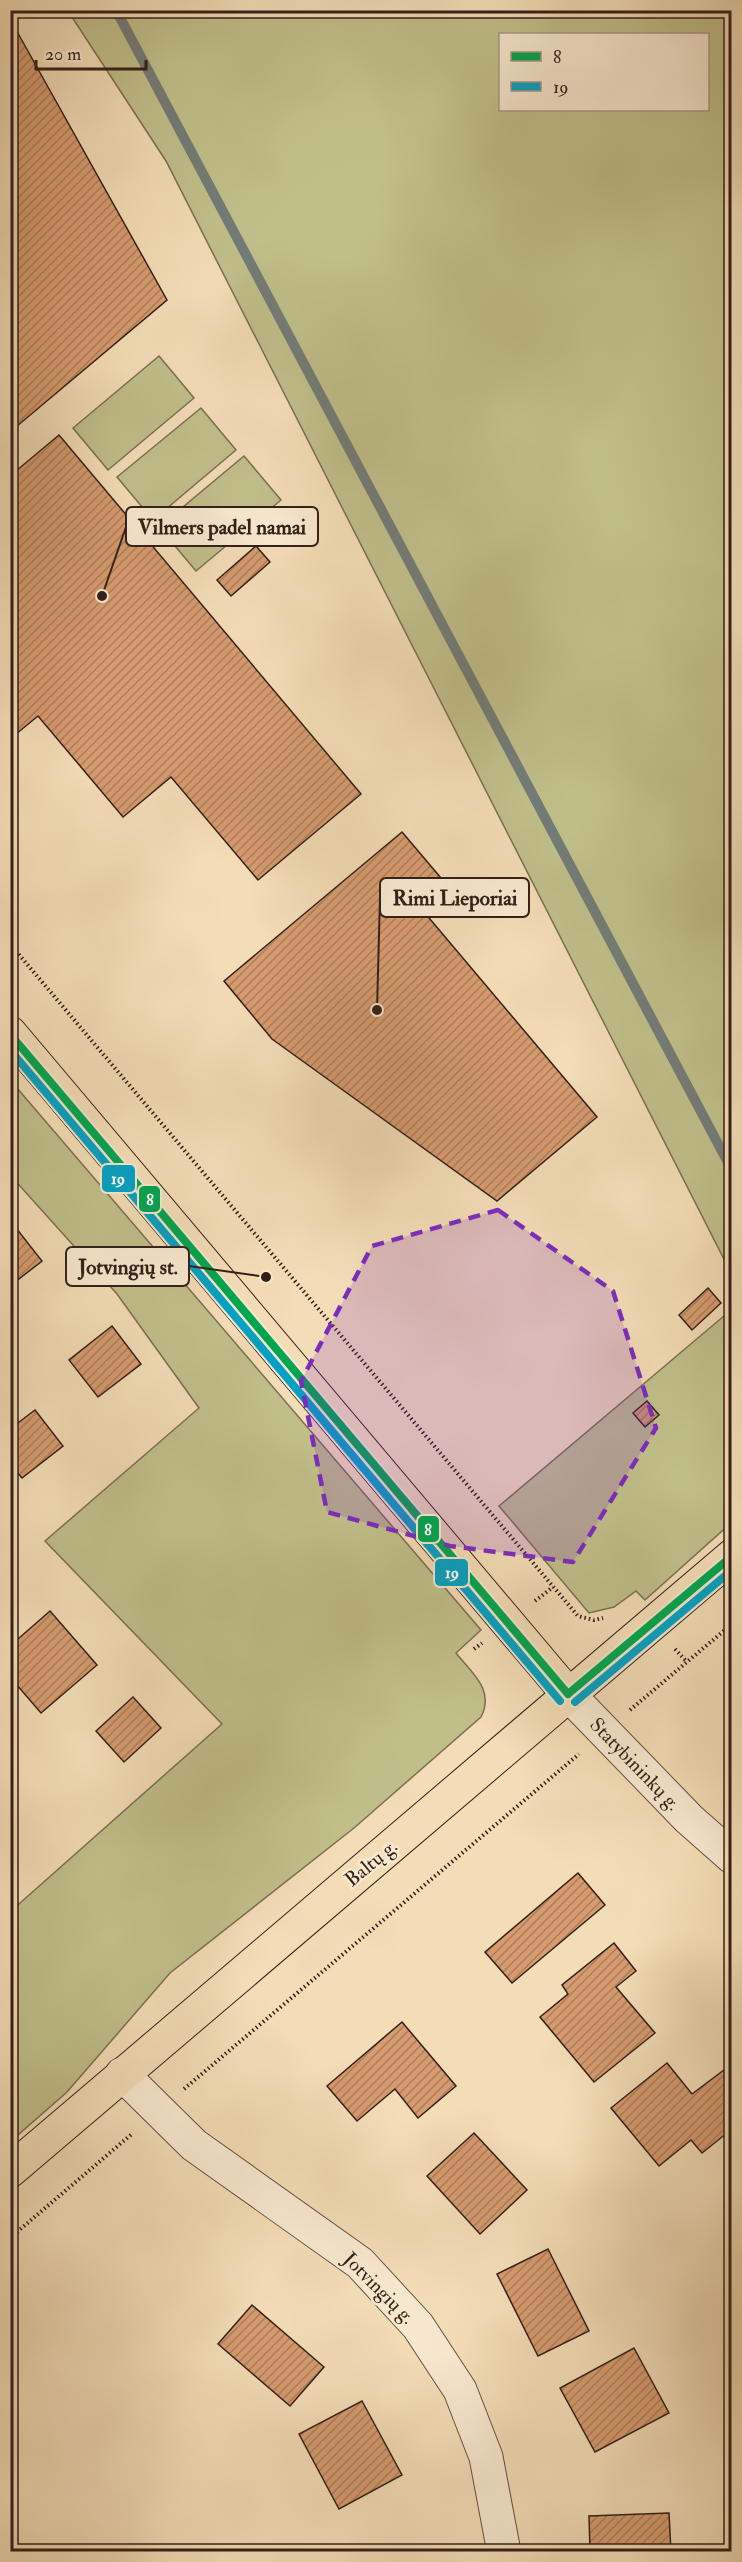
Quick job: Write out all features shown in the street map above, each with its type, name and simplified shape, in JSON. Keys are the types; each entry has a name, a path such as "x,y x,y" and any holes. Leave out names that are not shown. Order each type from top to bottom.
{"main road":[{"name":"Statybininkų g.","path":"10,1033 568,1694"},
{"name":"Baltų g.","path":"10,2171 732,1556"}],"street":[{"name":"Statybininkų g.","path":"568,1694 603,1733 732,1857"},
{"name":"Jotvingių g.","path":"122,2074 194,2145 360,2263 418,2326 459,2390 486,2457 504,2552"}],"path":[{"path":"10,944 578,1616 594,1620 604,1618"},
{"path":"10,2238 732,1624"}],"highlighted area":[{"path":"498,1210 613,1291 656,1428 573,1562 450,1546 327,1512 301,1381 372,1246"}],"shaded area":[{"path":"68,11 731,11 731,1273 166,161"},
{"path":"159,356 194,398 108,470 73,428"},
{"path":"201,408 236,450 153,520 117,477"},
{"path":"244,456 281,500 196,571 159,527"},
{"path":"11,1081 481,1630 456,1653 480,1682 485,1707 481,1717 354,1828 170,1973 67,2092 11,2141 11,1911 222,1724 45,1541 199,1408 117,1294 11,1176"},
{"path":"731,1310 731,1523 645,1600 636,1591 614,1607 589,1613 499,1506"}],"building":[{"path":"10,19 167,300 10,432"},
{"path":"59,435 361,794 258,880 171,777 123,817 38,716 10,739 10,476"},
{"path":"256,546 270,562 231,596 217,580"},
{"path":"402,832 446,884 419,906 597,1117 497,1201 272,1039 224,981"},
{"path":"16,1228 42,1261 10,1286 10,1233"},
{"path":"708,1288 721,1303 692,1330 679,1315"},
{"path":"112,1326 141,1364 98,1397 69,1360"},
{"path":"647,1401 659,1415 645,1427 633,1413"},
{"path":"35,1410 63,1446 22,1478 10,1464 10,1429"},
{"path":"50,1611 97,1665 41,1713 10,1677 10,1646"},
{"path":"133,1697 161,1728 124,1762 96,1731"},
{"path":"578,1873 605,1905 512,1983 485,1952"},
{"path":"614,1943 636,1971 616,1987 655,2033 594,2082 540,2017 568,1994 562,1985"},
{"path":"402,2022 456,2086 418,2118 395,2089 357,2121 327,2086"},
{"path":"667,2063 692,2094 724,2070 732,2079 732,2129 702,2153 691,2140 659,2166 611,2108"},
{"path":"474,2133 527,2190 480,2234 427,2176"},
{"path":"548,2249 589,2331 538,2356 497,2274"},
{"path":"252,2305 324,2367 290,2406 218,2344"},
{"path":"634,2348 669,2413 595,2452 560,2388"},
{"path":"362,2401 402,2475 339,2509 299,2434"},
{"path":"669,2513 671,2552 590,2552 589,2516"},
{"path":"424,2546 424,2552 364,2552 364,2547"}],"waterway":[{"path":"116,10 732,1170"}],"transit line":[{"name":"8","path":"10,1034 568,1694"},
{"name":"19","path":"10,1050 560,1701"},
{"name":"8","path":"568,1694 732,1556"},
{"name":"19","path":"575,1702 732,1570"}],"place":[{"name":"Vilmers padel namai","path":"102,596"},
{"name":"Rimi Lieporiai","path":"377,1010"},
{"name":"Jotvingių st.","path":"266,1277"}]}
